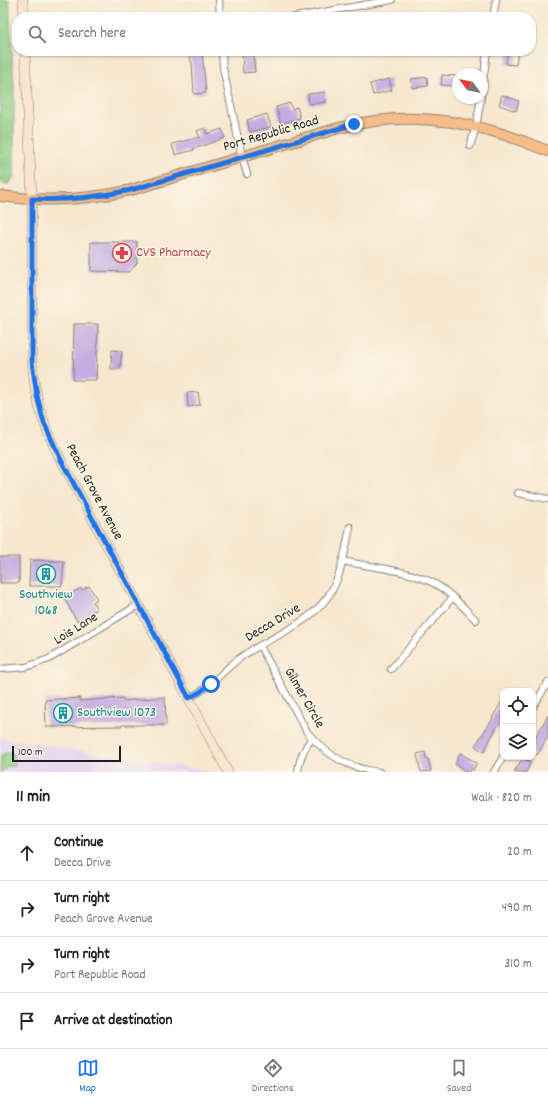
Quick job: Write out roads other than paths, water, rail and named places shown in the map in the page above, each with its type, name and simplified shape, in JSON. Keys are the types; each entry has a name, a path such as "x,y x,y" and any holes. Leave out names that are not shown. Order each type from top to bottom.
{"main road":[{"path":"23,0 24,12"},
{"name":"Peach Grove Avenue","path":"25,56 32,199 32,354 34,379 38,400 47,430 61,460 228,772"},
{"name":"Port Republic Road","path":"0,196 66,200 114,194 339,128 369,122 396,119 424,119 456,122 499,133 548,151"}],"street":[{"path":"219,0 220,12"},
{"path":"324,12 392,0"},
{"path":"494,12 496,0"},
{"path":"222,56 223,68 247,174"},
{"path":"485,68 486,56"},
{"path":"470,146 476,127 480,104"},
{"path":"518,494 548,499"},
{"name":"Decca Drive","path":"189,698 206,688 243,655 303,621 316,610 328,596 339,574 350,527"},
{"path":"342,561 409,574 421,578 438,586 453,597 476,620"},
{"path":"391,669 453,597"},
{"name":"Lois Lane","path":"0,669 26,667 49,660 138,605"},
{"name":"Gilmer Circle","path":"260,646 312,738 329,753 344,762 361,769 380,772"},
{"path":"536,702 548,682"},
{"path":"298,772 301,755 312,738"},
{"path":"494,772 501,760"}],"place":[{"name":"CVS Pharmacy","path":"122,253"},
{"name":"Southview 1068","path":"46,574"},
{"name":"Southview 1073","path":"63,713"}]}
